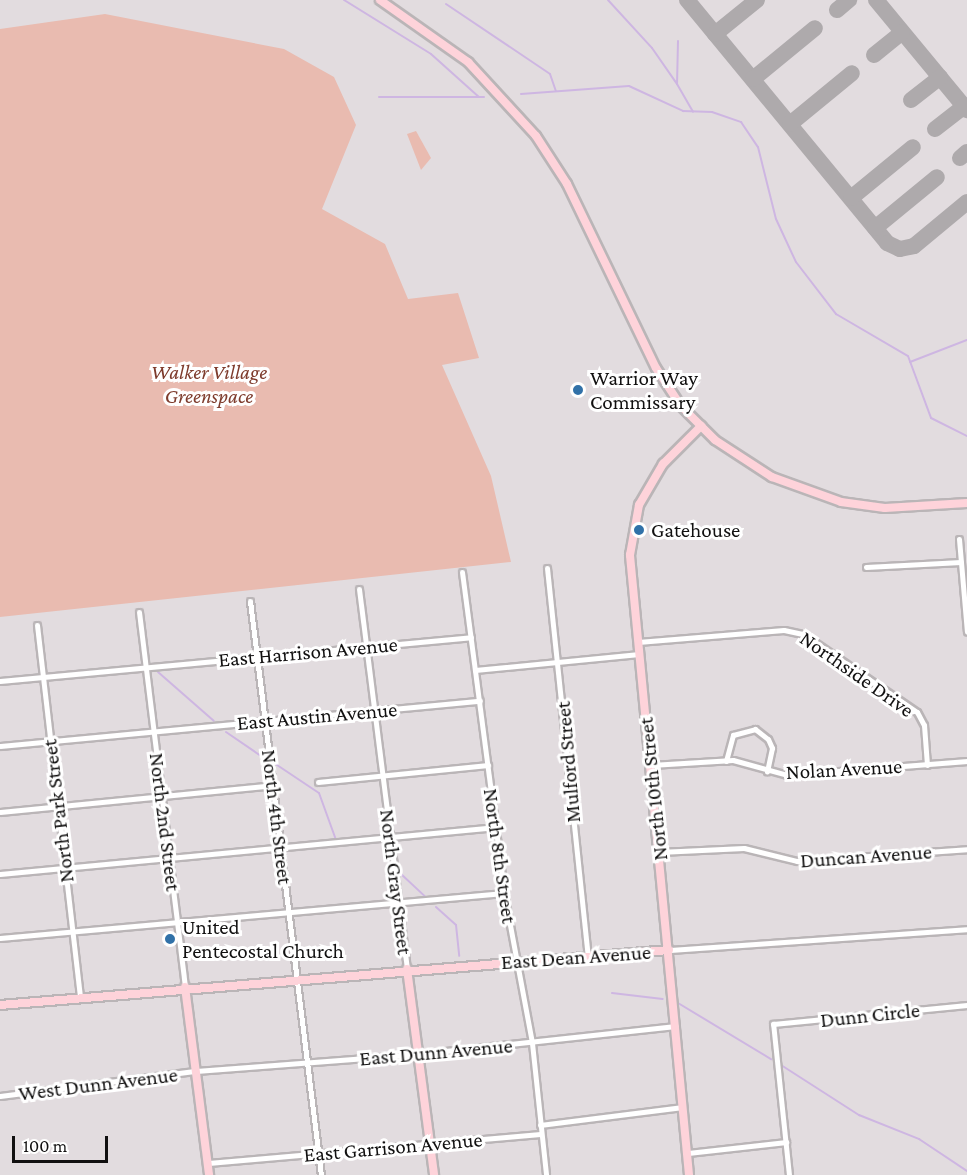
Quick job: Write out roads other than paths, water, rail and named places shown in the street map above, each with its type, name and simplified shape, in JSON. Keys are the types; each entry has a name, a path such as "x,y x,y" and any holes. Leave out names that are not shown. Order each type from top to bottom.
{"street":[{"path":"380,0 468,62 530,127 567,183 656,368 701,426 747,464 821,496 885,508 967,503"},
{"name":"North 10th Street","path":"689,1175 630,555 634,518 663,464 701,426"},
{"path":"959,539 967,632"},
{"path":"866,567 961,562"},
{"name":"Mulford Street","path":"547,568 559,662 588,956"},
{"name":"North 8th Street","path":"462,572 504,893 532,1043 546,1175"},
{"name":"North Gray Street","path":"359,590 434,1175"},
{"name":"North 4th Street","path":"250,601 321,1175"},
{"name":"North 2nd Street","path":"139,612 209,1175"},
{"name":"North Park Street","path":"37,625 80,996"},
{"name":"Northside Drive","path":"638,642 784,630 803,634 916,712 924,725 927,765"},
{"name":"East Harrison Avenue","path":"0,681 471,637"},
{"path":"476,670 639,654"},
{"name":"East Austin Avenue","path":"0,746 480,701"},
{"path":"726,761 734,735 755,729 768,739 772,748 767,771"},
{"name":"Nolan Avenue","path":"651,765 748,762 767,771 787,775 967,761"},
{"path":"318,782 488,765"},
{"path":"0,812 273,785"},
{"path":"0,873 497,827"},
{"name":"Duncan Avenue","path":"659,852 744,848 797,861 967,849"},
{"path":"0,938 289,912 398,906 504,893"},
{"name":"East Dean Avenue","path":"0,1005 80,996 407,969 967,929"},
{"name":"Dunn Circle","path":"786,1143 773,1024 967,1005"},
{"name":"East Dunn Avenue","path":"196,1071 418,1054 676,1026"},
{"name":"West Dunn Avenue","path":"0,1096 196,1071"},
{"path":"540,1125 683,1107"},
{"name":"East Garrison Avenue","path":"208,1163 541,1134"},
{"path":"688,1153 786,1143 789,1175"}],"waterway":[{"path":"344,0 431,54 479,97"},
{"path":"608,0 652,48 677,84"},
{"path":"446,4 550,74 556,91"},
{"path":"678,41 677,84 693,112"},
{"path":"521,94 629,86 683,111 712,112 741,122 758,147 776,219 796,262 836,314 908,356 931,418 967,436"},
{"path":"379,97 484,97"},
{"path":"910,362 967,340"},
{"path":"158,672 214,721"},
{"path":"226,732 261,756"},
{"path":"274,763 319,793 336,840"},
{"path":"401,874 427,898"},
{"path":"436,907 456,925 459,956"},
{"path":"612,993 663,999"},
{"path":"678,1003 771,1059"},
{"path":"781,1065 859,1115 919,1139 967,1171"}],"place":[{"name":"Warrior Way Commissary","path":"578,390"},
{"name":"Gatehouse","path":"639,530"},
{"name":"United Pentecostal Church","path":"170,939"}],"park label":[{"name":"Walker Village Greenspace","path":"209,384"}]}
